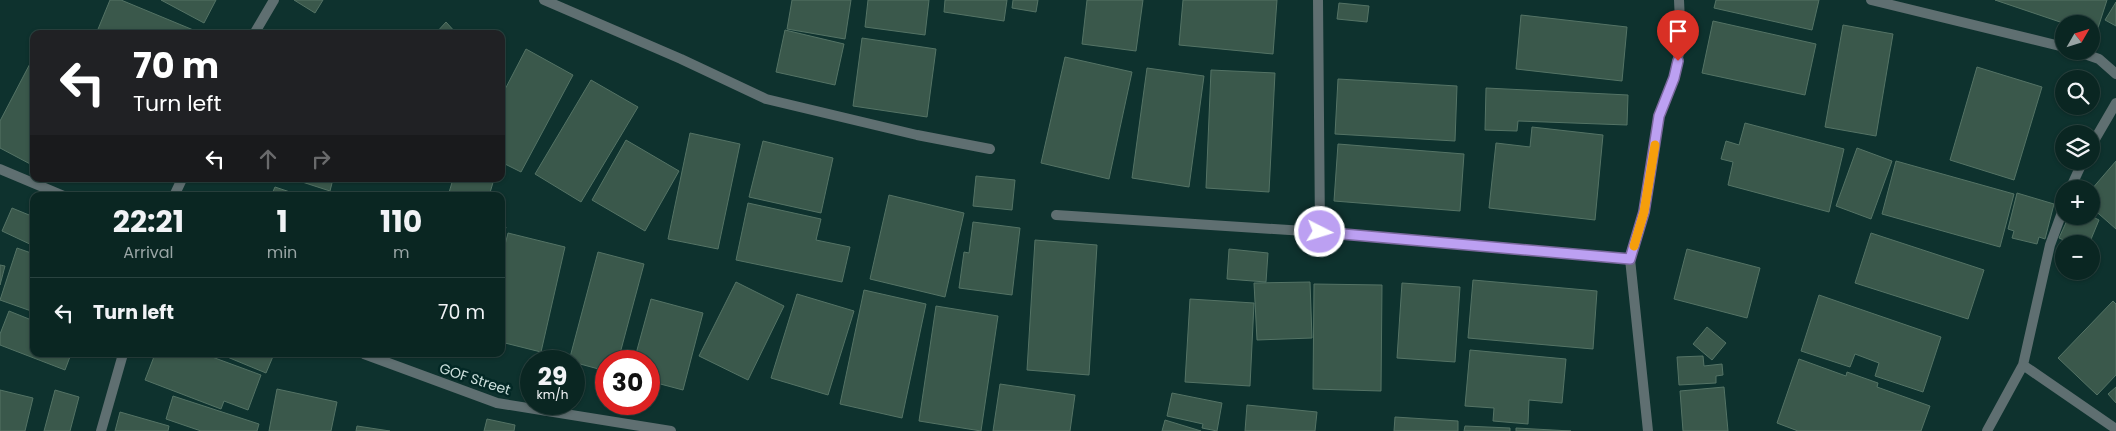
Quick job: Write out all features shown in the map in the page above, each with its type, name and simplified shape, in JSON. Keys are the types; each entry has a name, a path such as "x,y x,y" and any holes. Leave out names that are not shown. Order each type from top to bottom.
{"street":[{"path":"256,30 274,0"},
{"path":"544,0 681,59 766,99 917,135 990,149"},
{"path":"1318,0 1320,232"},
{"path":"1648,431 1630,259 1644,212 1659,116 1674,78 1681,43 1680,0"},
{"path":"1870,0 2055,45"},
{"path":"2099,60 2116,74"},
{"path":"2100,131 2116,103"},
{"path":"0,169 30,182"},
{"path":"31,182 55,192"},
{"path":"1056,215 1320,232 1630,259"},
{"path":"1987,431 2024,365 2050,245 2057,225"},
{"path":"101,431 123,357"},
{"name":"GOF Street","path":"372,357 497,403 671,431"},
{"path":"2024,365 2116,429"}],"building":[{"path":"110,0 121,0 193,30 98,30"},
{"path":"161,0 216,0 204,23"},
{"path":"294,0 323,0 315,13"},
{"path":"792,0 851,0 845,39 787,29"},
{"path":"868,0 929,0 925,35 865,27"},
{"path":"945,0 1007,0 1004,21 944,12"},
{"path":"1013,0 1038,0 1036,12 1012,8"},
{"path":"1087,0 1143,0 1136,51 1082,44"},
{"path":"1183,0 1277,0 1273,54 1179,45"},
{"path":"1716,0 1819,0 1812,30 1714,8"},
{"path":"1995,0 2107,0 2100,22 2100,15 2055,15 2055,20"},
{"path":"2116,2 2116,26 2105,20"},
{"path":"1339,3 1369,6 1367,22 1337,19"},
{"path":"1521,15 1627,27 1622,81 1516,69"},
{"path":"1713,21 1816,44 1805,95 1702,73"},
{"path":"446,22 453,30 439,30"},
{"path":"1843,25 1893,34 1876,136 1825,127"},
{"path":"785,30 844,44 835,85 776,72"},
{"path":"862,38 936,49 927,117 853,106"},
{"path":"526,49 573,75 521,172 505,164 505,89"},
{"path":"1065,57 1132,72 1109,179 1041,163"},
{"path":"30,64 30,164 0,148 0,121"},
{"path":"1977,67 2042,87 2014,180 1950,160"},
{"path":"1147,68 1204,76 1189,187 1132,178"},
{"path":"1211,70 1275,73 1269,192 1206,188"},
{"path":"1338,79 1457,86 1455,141 1335,134"},
{"path":"591,80 638,107 581,202 535,174"},
{"path":"1486,88 1628,95 1627,125 1518,121 1517,131 1485,130"},
{"path":"1745,123 1844,149 1829,212 1728,185 1733,162 1721,159 1726,141 1739,145"},
{"path":"1532,127 1603,135 1595,220 1489,208 1496,143 1530,147"},
{"path":"690,133 740,144 718,249 668,239"},
{"path":"626,140 679,171 645,231 592,200"},
{"path":"763,141 833,158 821,213 749,197"},
{"path":"1338,144 1464,154 1460,211 1334,201"},
{"path":"1857,148 1892,161 1871,219 1836,206"},
{"path":"1896,161 2014,194 2000,247 1882,214"},
{"path":"2116,161 2116,229 2100,215 2100,180"},
{"path":"976,176 1015,180 1012,210 973,206"},
{"path":"302,182 332,182 330,191"},
{"path":"452,182 493,182 490,192 449,192"},
{"path":"275,187 290,192 273,192"},
{"path":"2017,193 2054,204 2045,239 2039,237 2037,244 2012,238 2014,231 2008,229"},
{"path":"889,195 964,213 945,297 870,279"},
{"path":"748,203 821,219 816,240 850,247 842,282 736,260"},
{"path":"12,208 30,215 30,244 2,231"},
{"path":"973,222 1020,228 1012,295 959,288 964,252 969,253"},
{"path":"2065,225 2097,225 2093,235 2060,235"},
{"path":"508,233 565,247 541,350 533,350 505,343 505,245"},
{"path":"1871,233 1984,270 1968,319 1855,283"},
{"path":"1035,240 1097,245 1089,375 1027,370"},
{"path":"17,248 30,253 30,311 0,300"},
{"path":"1229,249 1268,253 1266,282 1227,279"},
{"path":"1687,249 1760,268 1747,318 1674,299"},
{"path":"598,252 644,264 621,350 595,350 595,368 585,365 585,350 572,350"},
{"path":"0,265 5,266 0,285"},
{"path":"1473,280 1597,291 1593,349 1468,338"},
{"path":"736,282 784,306 748,380 699,356"},
{"path":"1310,282 1312,338 1257,340 1254,283"},
{"path":"1402,283 1460,287 1455,362 1397,358"},
{"path":"1314,284 1382,285 1381,391 1313,389"},
{"path":"864,290 926,304 902,418 840,404"},
{"path":"797,294 854,311 828,395 771,378"},
{"path":"1819,295 1941,337 1923,392 1875,376 1879,363 1855,354 1850,367 1801,351"},
{"path":"651,299 703,313 683,390 660,384 660,350 637,350"},
{"path":"1190,299 1254,303 1250,386 1185,382"},
{"path":"2113,301 2116,304 2116,375 2097,395 2058,358"},
{"path":"936,306 998,316 981,431 919,421"},
{"path":"9,311 30,319 30,357 0,345 0,334"},
{"path":"1707,327 1726,343 1712,360 1693,344"},
{"path":"1470,350 1566,359 1562,403 1529,400 1528,424 1493,421 1494,408 1465,406"},
{"path":"1703,356 1704,366 1722,364 1723,375 1716,376 1716,383 1679,385 1677,357"},
{"path":"31,357 70,357 65,370"},
{"path":"154,357 212,357 261,375 248,410 224,401 221,409 145,380"},
{"path":"227,357 273,357 266,373"},
{"path":"1799,359 1846,376 1847,372 1878,383 1877,387 1930,406 1921,431 1798,431 1777,423"},
{"path":"1000,384 1075,395 1070,431 993,431"},
{"path":"1724,387 1728,431 1683,431 1680,391"},
{"path":"2116,387 2116,403 2108,394"},
{"path":"277,389 337,402 331,431 269,431"},
{"path":"0,390 33,398 25,431 0,431"},
{"path":"55,390 79,397 70,431 44,431"},
{"path":"1172,393 1222,403 1217,431 1202,428 1203,424 1167,416"},
{"path":"173,396 259,424 257,431 201,431 166,419"},
{"path":"1247,405 1317,412 1315,431 1245,431"},
{"path":"120,412 169,426 168,431 115,431"},
{"path":"1395,417 1458,421 1458,431 1394,431"},
{"path":"487,419 515,425 514,431 484,431"},
{"path":"1165,420 1201,431 1162,431"},
{"path":"357,426 390,431 356,431"},
{"path":"1465,426 1510,428 1510,431 1464,431"},
{"path":"1516,428 1571,431 1516,431"}],"slow traffic":[{"path":"1634,246 1644,212 1655,145"}],"route":[{"path":"1320,232 1630,259 1644,212 1659,116 1674,78 1678,61"}]}
